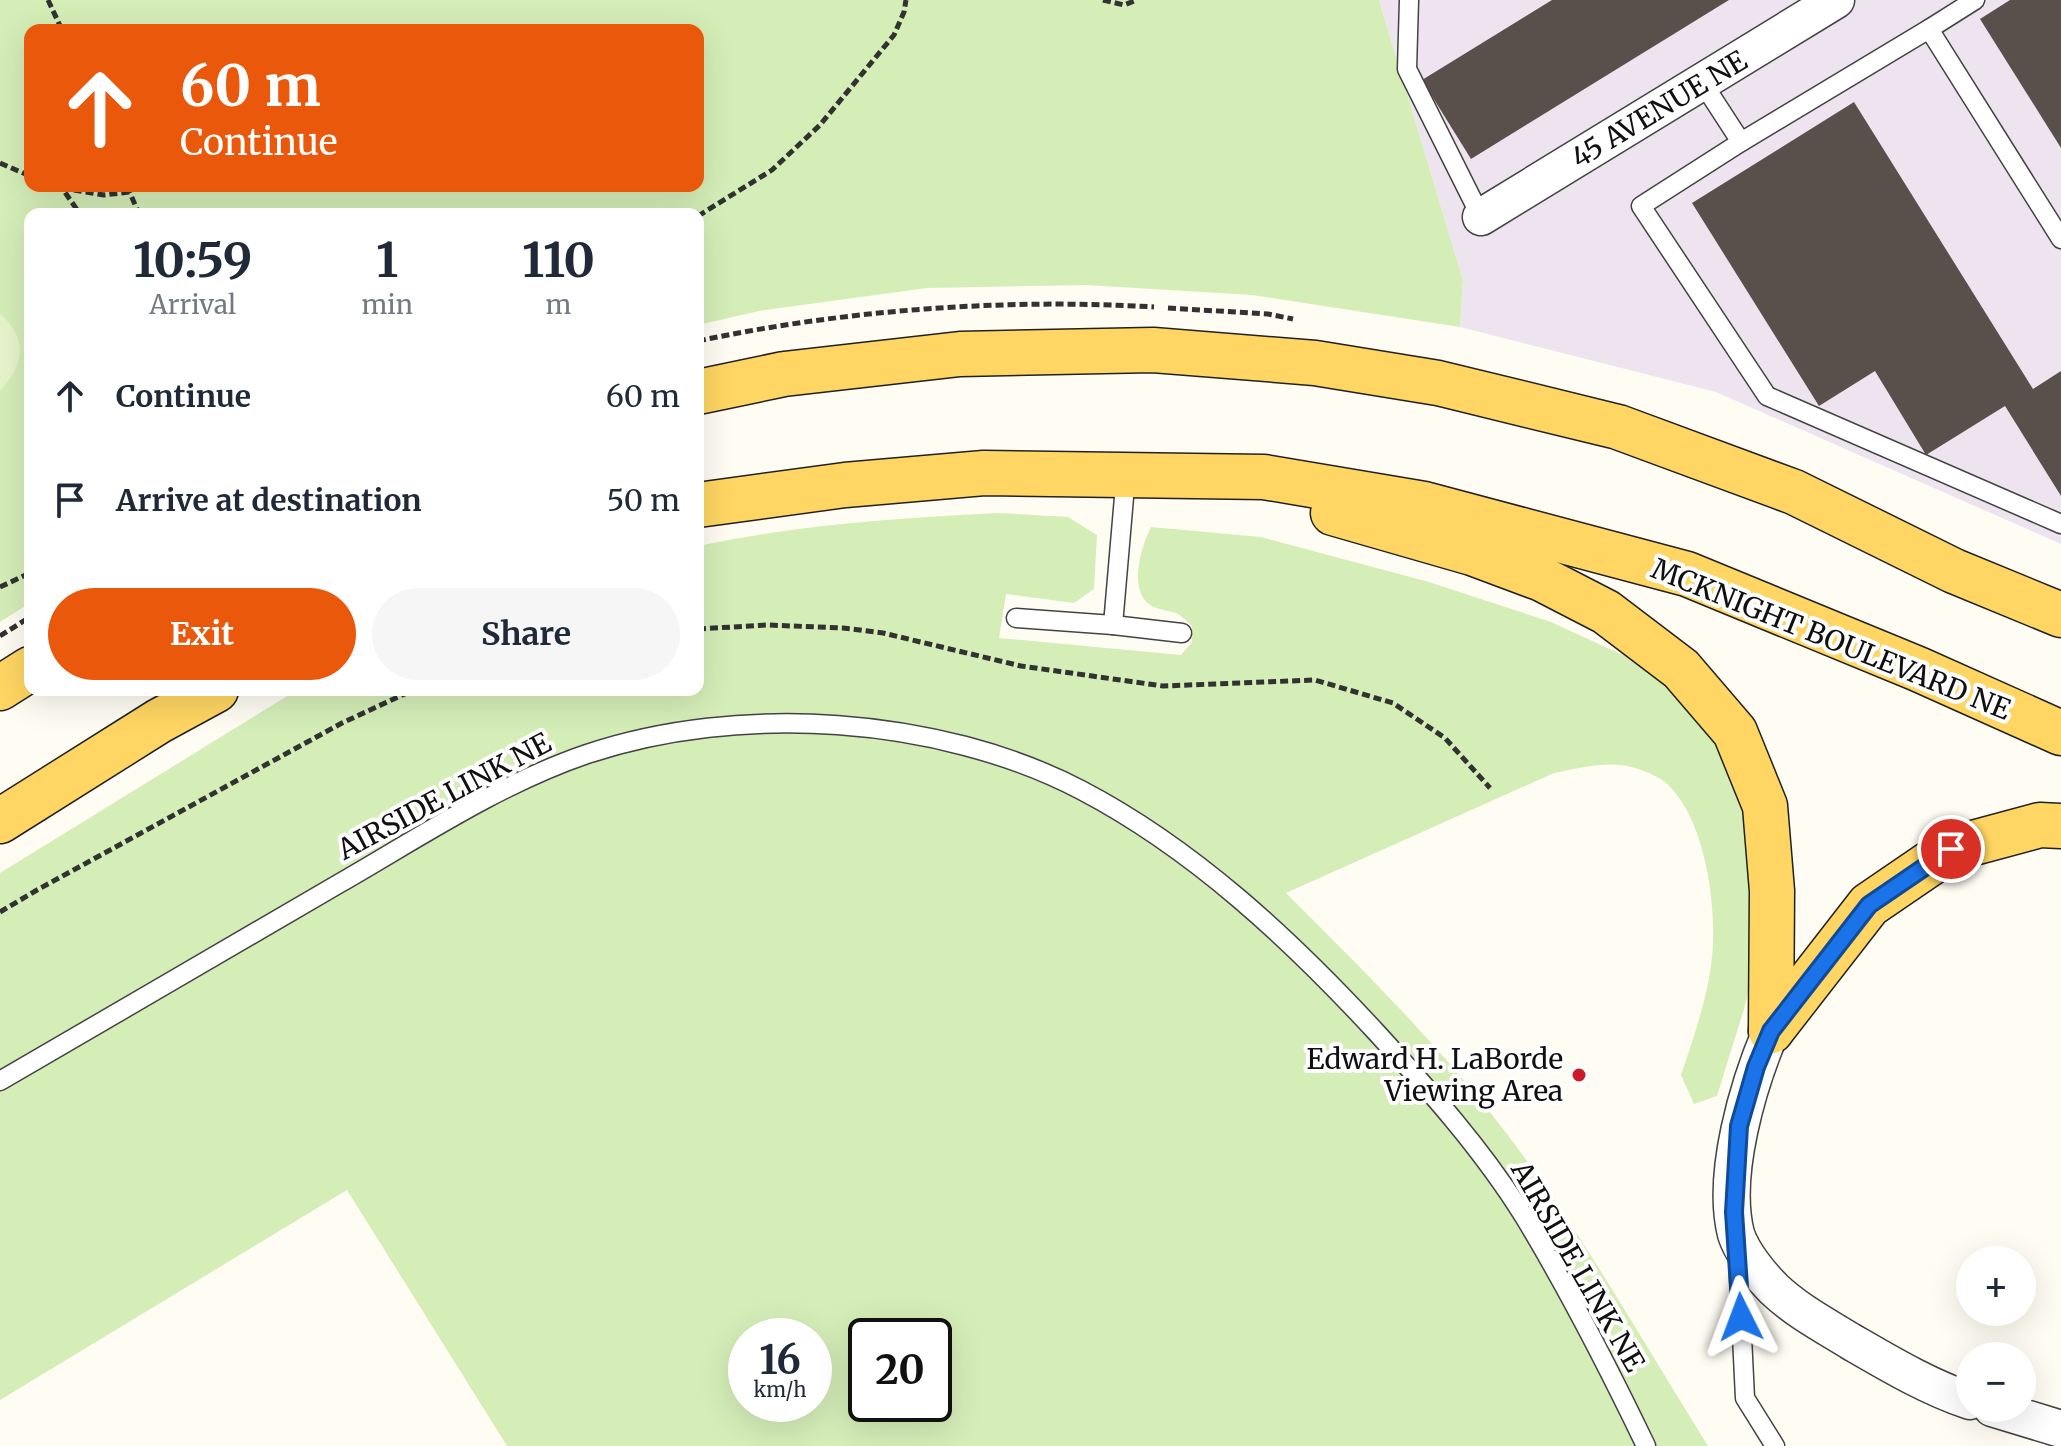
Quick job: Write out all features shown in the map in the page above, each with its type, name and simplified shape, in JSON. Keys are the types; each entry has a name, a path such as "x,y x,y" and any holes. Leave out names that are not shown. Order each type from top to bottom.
{"main road":[{"path":"704,391 784,374 960,354 1153,350 1315,363 1438,383 1618,427 1780,486 1954,571 2061,615"},
{"name":"MCKNIGHT BOULEVARD NE","path":"704,504 845,485 984,473 1264,477 1424,504 1687,574 1918,669 2061,733"},
{"path":"1264,477 1305,505 1472,553 1542,579 1606,612 1681,669 1735,732 1765,806 1772,891 1771,1031"},
{"path":"0,688 24,673"},
{"path":"0,821 159,721 205,696"},
{"path":"1771,1031 1869,905 1951,849 2040,825 2061,826"}],"street":[{"name":"45 AVENUE NE","path":"1481,217 1836,0"},
{"path":"1771,1031 1756,1067 1739,1126 1734,1180 1737,1235 1752,1263 1774,1289 1805,1314 1889,1364 1956,1395"},
{"path":"2036,1421 2061,1429"}],"lane":[{"path":"1409,0 1407,69 1481,217"},
{"path":"1975,0 1641,206 1767,396 2061,524"},
{"path":"1929,29 2061,239"},
{"path":"1702,82 1741,142"},
{"path":"1113,625 1126,474"},
{"path":"1016,618 1182,633"},
{"name":"AIRSIDE LINK NE","path":"0,1081 445,822 529,777 589,754 645,738 765,723 841,724 936,739 1013,761 1082,791 1159,839 1242,901 1333,985 1446,1109 1523,1214 1609,1368 1646,1446"},
{"path":"1737,1235 1745,1398 1775,1446"}],"path":[{"path":"48,0 59,24"},
{"path":"704,212 772,170 820,125 894,35 906,0"},
{"path":"1103,0 1124,5 1137,0"},
{"path":"0,163 24,173"},
{"path":"63,192 75,208"},
{"path":"87,192 104,195 116,192"},
{"path":"0,587 24,576"},
{"path":"0,636 24,621"},
{"path":"704,629 767,625 843,628 883,633 1037,669 1163,686 1315,680 1393,703 1445,738 1490,788"},
{"path":"0,912 342,723 400,696"}],"shaded area":[{"path":"1379,0 2061,0 2061,544 1716,392 1460,327 1463,280"}],"green space":[{"path":"0,0 1379,0 1463,280 1460,327 1252,295 1086,285 927,288 759,311 704,324 704,208 24,208 24,607 0,622"},
{"path":"0,314 15,332 20,352 14,371 0,390"},
{"path":"999,513 1068,517 1097,535 1094,589 1074,603 1006,594 999,638 1181,655 1192,642 1192,626 1178,614 1154,607 1145,601 1140,592 1140,558 1151,527 1261,537 1429,582 1551,622 1625,656 1661,682 1695,716 1723,753 1757,820 1757,957 1717,1096 1694,1104 1681,1075 1702,1011 1712,961 1712,905 1705,861 1699,839 1682,802 1667,784 1651,774 1618,765 1554,773 1286,893 1413,1023 1516,1146 1601,1272 1708,1446 507,1446 347,1190 0,1400 0,873 287,696 704,696 704,545 810,528"}],"building":[{"path":"1552,0 1729,0 1471,159 1422,80"},
{"path":"2010,0 2061,0 2061,148 1980,19"},
{"path":"1854,102 2033,389 2061,371 2061,496 2005,406 1926,455 1875,371 1819,406 1692,203"}],"place":[{"name":"Edward H. LaBorde Viewing Area","path":"1579,1075"}],"route":[{"path":"1741,1317 1734,1212 1739,1126 1756,1067 1771,1031 1869,905 1951,849"}]}
